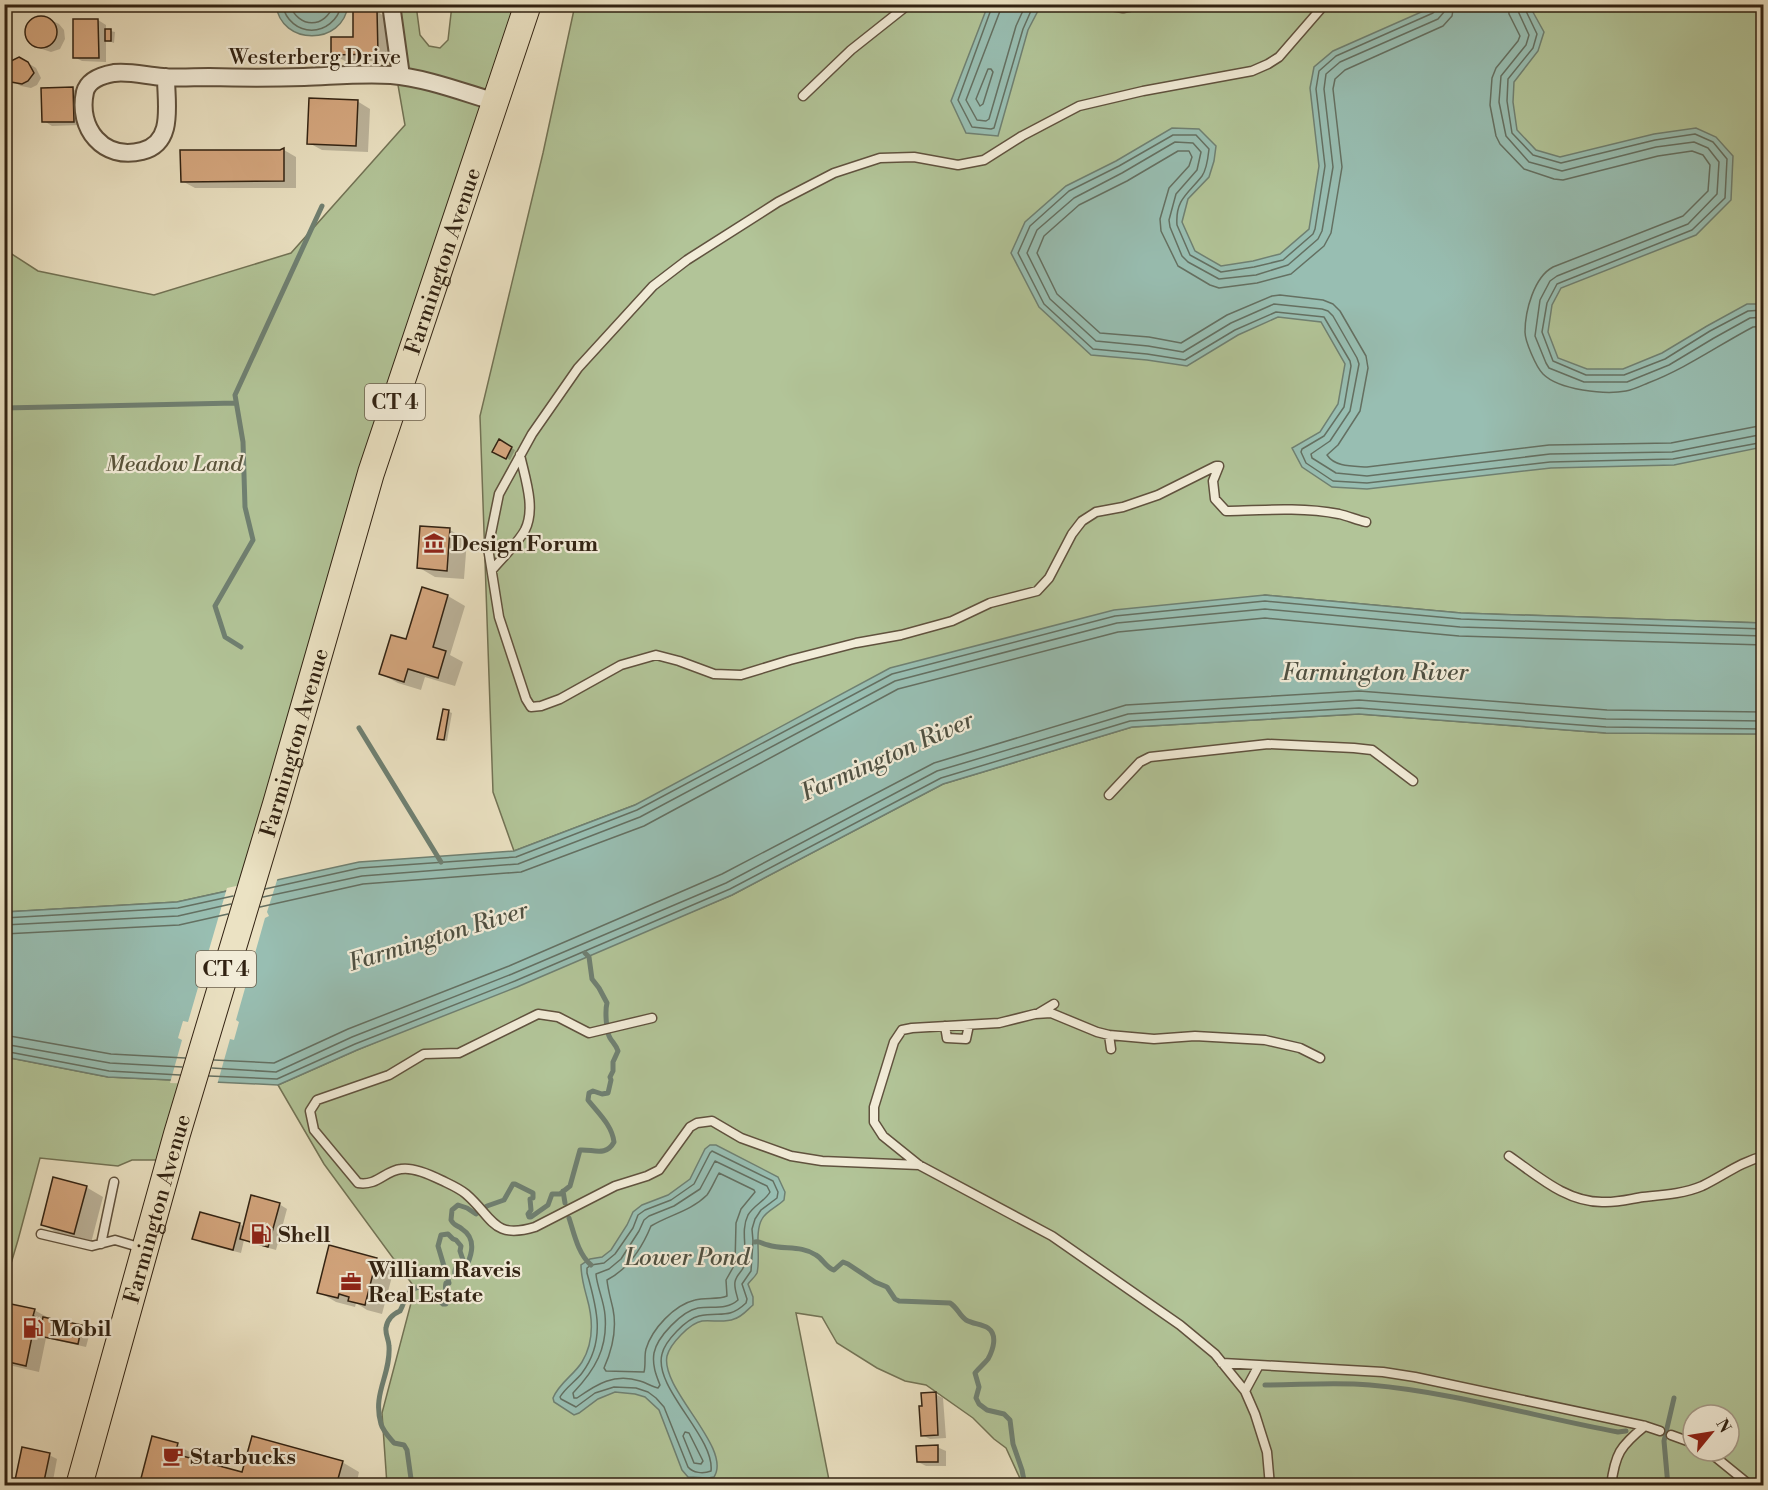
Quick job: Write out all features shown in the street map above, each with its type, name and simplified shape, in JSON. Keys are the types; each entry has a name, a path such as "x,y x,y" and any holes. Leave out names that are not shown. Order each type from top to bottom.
{"main road":[{"name":"Farmington Avenue","path":"79,1485 177,1134 276,804 371,473 528,4"}],"street":[{"path":"391,4 401,76"},
{"name":"Westerberg Drive","path":"166,77 166,129 159,141 144,151 125,153 111,150 94,138 89,131 85,117 85,95 89,84 103,76 120,73 166,77 280,78 371,74 401,76 496,102"}],"lane":[{"path":"802,96 851,50 909,4"},
{"path":"1098,4 1123,8 1144,4"},
{"path":"1325,4 1280,57 1252,71 1143,91 1079,106 984,159 958,165 914,157 880,158 834,173 778,202 687,260 653,286 578,368 532,434 499,494 488,548 499,617 526,699 531,707 560,699 621,665 656,655 714,674 741,675 856,643 901,635 952,621 990,603 1037,591 1049,578 1072,534 1082,521 1096,512 1123,507 1158,495 1216,466 1219,466 1213,481 1215,500 1226,512 1316,511 1340,514 1366,522"},
{"path":"492,570 525,530 530,513 528,490 520,455"},
{"path":"1109,795 1140,762 1149,757 1268,744 1334,746 1372,750 1413,781"},
{"path":"1035,1014 1054,1004"},
{"path":"1270,1485 1267,1452 1260,1426 1245,1391 1222,1362 1180,1325 1052,1236 919,1165 883,1136 874,1122 874,1107 894,1042 902,1030 999,1023 1035,1014 1051,1013 1109,1035 1154,1039 1195,1036 1265,1040 1300,1048 1320,1058"},
{"path":"652,1018 589,1033 558,1017 538,1014 459,1053 424,1054 389,1075 317,1100 310,1111 314,1130 358,1183 373,1182 402,1168 412,1170 440,1180 465,1193 496,1226 509,1231 523,1231 535,1227 615,1186 659,1170 690,1127 697,1123 712,1121 741,1138 791,1155 822,1161 919,1165"},
{"path":"945,1026 947,1038 966,1039 969,1025"},
{"path":"957,1026 957,1038"},
{"path":"1109,1035 1111,1049"},
{"path":"1509,1156 1551,1186 1569,1195 1603,1202 1684,1192 1703,1185 1737,1165 1764,1156"},
{"path":"101,1244 114,1182"},
{"path":"41,1234 92,1246 115,1240 146,1249"},
{"path":"1222,1362 1383,1372 1415,1377 1660,1431"},
{"path":"1245,1391 1259,1365"},
{"path":"1611,1485 1614,1464 1621,1448 1645,1426"},
{"path":"1671,1435 1681,1439"},
{"path":"1723,1463 1751,1485"}],"green space":[{"name":"Meadow Land","path":"384,5 416,5 420,35 429,46 440,48 448,40 452,5 528,5 250,886 177,902 5,912 4,249 38,271 154,295 291,253 405,125"},
{"path":"575,5 1763,5 1763,623 1461,613 1265,595 635,805 514,851 493,792 480,416 543,153"},
{"path":"1359,714 1606,733 1763,734 1763,1485 1023,1485 1006,1448 973,1418 926,1385 905,1381 877,1368 837,1343 822,1317 796,1313 830,1485 387,1485 382,1413 415,1288 324,1164 278,1085 732,895 943,784 1132,727"},
{"path":"5,1057 108,1077 193,1081 170,1160 132,1160 118,1166 40,1158 5,1284"}],"water":[{"path":"276,4 348,5 344,18 335,28 324,34 312,36 300,34 289,28 280,18"},
{"path":"988,5 1041,5 1028,30 998,136 966,133 951,101"},
{"path":"1437,5 1529,5 1544,32 1538,51 1514,82 1513,102 1517,130 1536,150 1560,157 1654,134 1696,128 1716,137 1733,156 1731,200 1696,235 1561,288 1552,305 1548,332 1558,358 1587,369 1623,369 1662,353 1747,304 1763,304 1763,447 1674,465 1551,468 1367,489 1332,487 1302,467 1292,448 1320,432 1338,404 1345,364 1321,322 1278,317 1238,335 1187,366 1091,355 1039,307 1011,253 1025,222 1066,186 1116,161 1172,128 1199,129 1216,146 1209,177 1188,199 1182,222 1195,251 1221,266 1280,254 1309,229 1319,166 1310,88 1314,67 1333,51"},
{"name":"Farmington River","path":"1265,595 1461,613 1763,623 1763,734 1606,733 1359,714 1132,727 943,784 732,895 517,987 357,1050 278,1085 108,1077 5,1057 5,912 177,902 359,862 514,851 635,805 890,668 1114,610"},
{"name":"Lower Pond","path":"710,1145 716,1145 778,1177 785,1192 784,1200 766,1214 760,1225 757,1273 748,1284 753,1297 753,1305 740,1317 697,1323 676,1340 667,1356 668,1369 674,1385 714,1450 717,1465 714,1477 708,1478 688,1477 682,1470 659,1410 645,1397 615,1392 598,1399 574,1415 554,1402 553,1398 582,1362 589,1347 590,1314 581,1265 590,1259 602,1257 611,1250 633,1212 642,1205 668,1195 690,1179 705,1149"}],"pier":[{"path":"278,877 267,912 269,916 265,918 236,1020 239,1022 234,1040 230,1039 217,1085 170,1083 182,1040 178,1038 183,1021 188,1022 227,888"}],"building":[{"path":"353,10 377,10 378,54 331,55 331,37 353,37"},
{"path":"41,16 53,20 57,32 53,44 41,48 29,44 25,32 29,20"},
{"path":"73,19 98,19 99,58 73,58"},
{"path":"105,29 111,29 111,41 105,41"},
{"path":"19,57 28,62 34,73 28,81 22,84 11,82 6,72 9,62"},
{"path":"73,87 74,122 42,122 41,88"},
{"path":"309,98 358,100 356,146 307,144"},
{"path":"284,148 284,181 181,182 180,150 280,150"},
{"path":"499,439 512,447 506,459 492,452"},
{"path":"420,526 450,528 447,571 417,568"},
{"path":"422,587 448,595 433,647 446,651 438,678 408,669 404,682 379,674 391,635 406,639"},
{"path":"443,709 449,710 444,740 437,739"},
{"path":"53,1177 87,1186 74,1234 41,1225"},
{"path":"251,1195 280,1203 268,1247 240,1239"},
{"path":"200,1212 240,1223 233,1250 192,1239"},
{"path":"329,1245 377,1258 365,1305 348,1301 349,1297 339,1294 338,1298 317,1293"},
{"path":"11,1304 35,1309 33,1316 36,1317 26,1366 4,1361 4,1335"},
{"path":"43,1317 82,1325 78,1344 39,1336"},
{"path":"936,1392 938,1435 921,1436 919,1406 922,1406 921,1393"},
{"path":"152,1436 178,1443 175,1454 242,1472 252,1436 343,1461 336,1486 139,1486"},
{"path":"938,1445 938,1462 917,1462 916,1446"},
{"path":"22,1447 50,1453 43,1486 14,1485"}],"waterway":[{"path":"241,647 225,637 215,606 253,540 245,507 243,442 235,395 322,206"},
{"path":"4,408 236,403"},
{"path":"359,728 441,862"},
{"path":"412,1486 407,1450 404,1445 394,1443 386,1434 379,1413 380,1393 389,1356 386,1328 391,1318 400,1311 406,1296 414,1289 419,1287 446,1304 446,1283 449,1283 438,1246 441,1235 448,1234 461,1246 463,1260 456,1267 455,1274 463,1274 470,1257 472,1244 467,1234 451,1220 452,1210 458,1205 476,1214 487,1206 504,1200 515,1184 533,1193 533,1198 530,1199 531,1210 528,1214 531,1217 548,1205 552,1194 560,1194 570,1186 580,1150 603,1151 611,1147 614,1142 608,1125 588,1100 589,1093 593,1091 608,1093 613,1062 618,1051 608,1031 607,1003 592,979 589,957 585,953"},
{"path":"563,1191 565,1203"},
{"path":"569,1218 580,1249 591,1265"},
{"path":"755,1242 810,1252 834,1270 843,1262 887,1287 899,1301 950,1303 966,1320 988,1328 993,1335 994,1343 988,1359 975,1373 979,1387 976,1398 979,1404 987,1410 1004,1414 1010,1420 1013,1444 1025,1486"},
{"path":"1265,1385 1344,1384 1401,1388 1618,1432 1626,1431"},
{"path":"1668,1486 1664,1441 1674,1398"}],"place":[{"name":"Design Forum","path":"434,543"},
{"name":"Shell","path":"261,1234"},
{"name":"William Raveis Real Estate","path":"351,1282"},
{"name":"Mobil","path":"33,1328"},
{"name":"Starbucks","path":"173,1456"}]}
